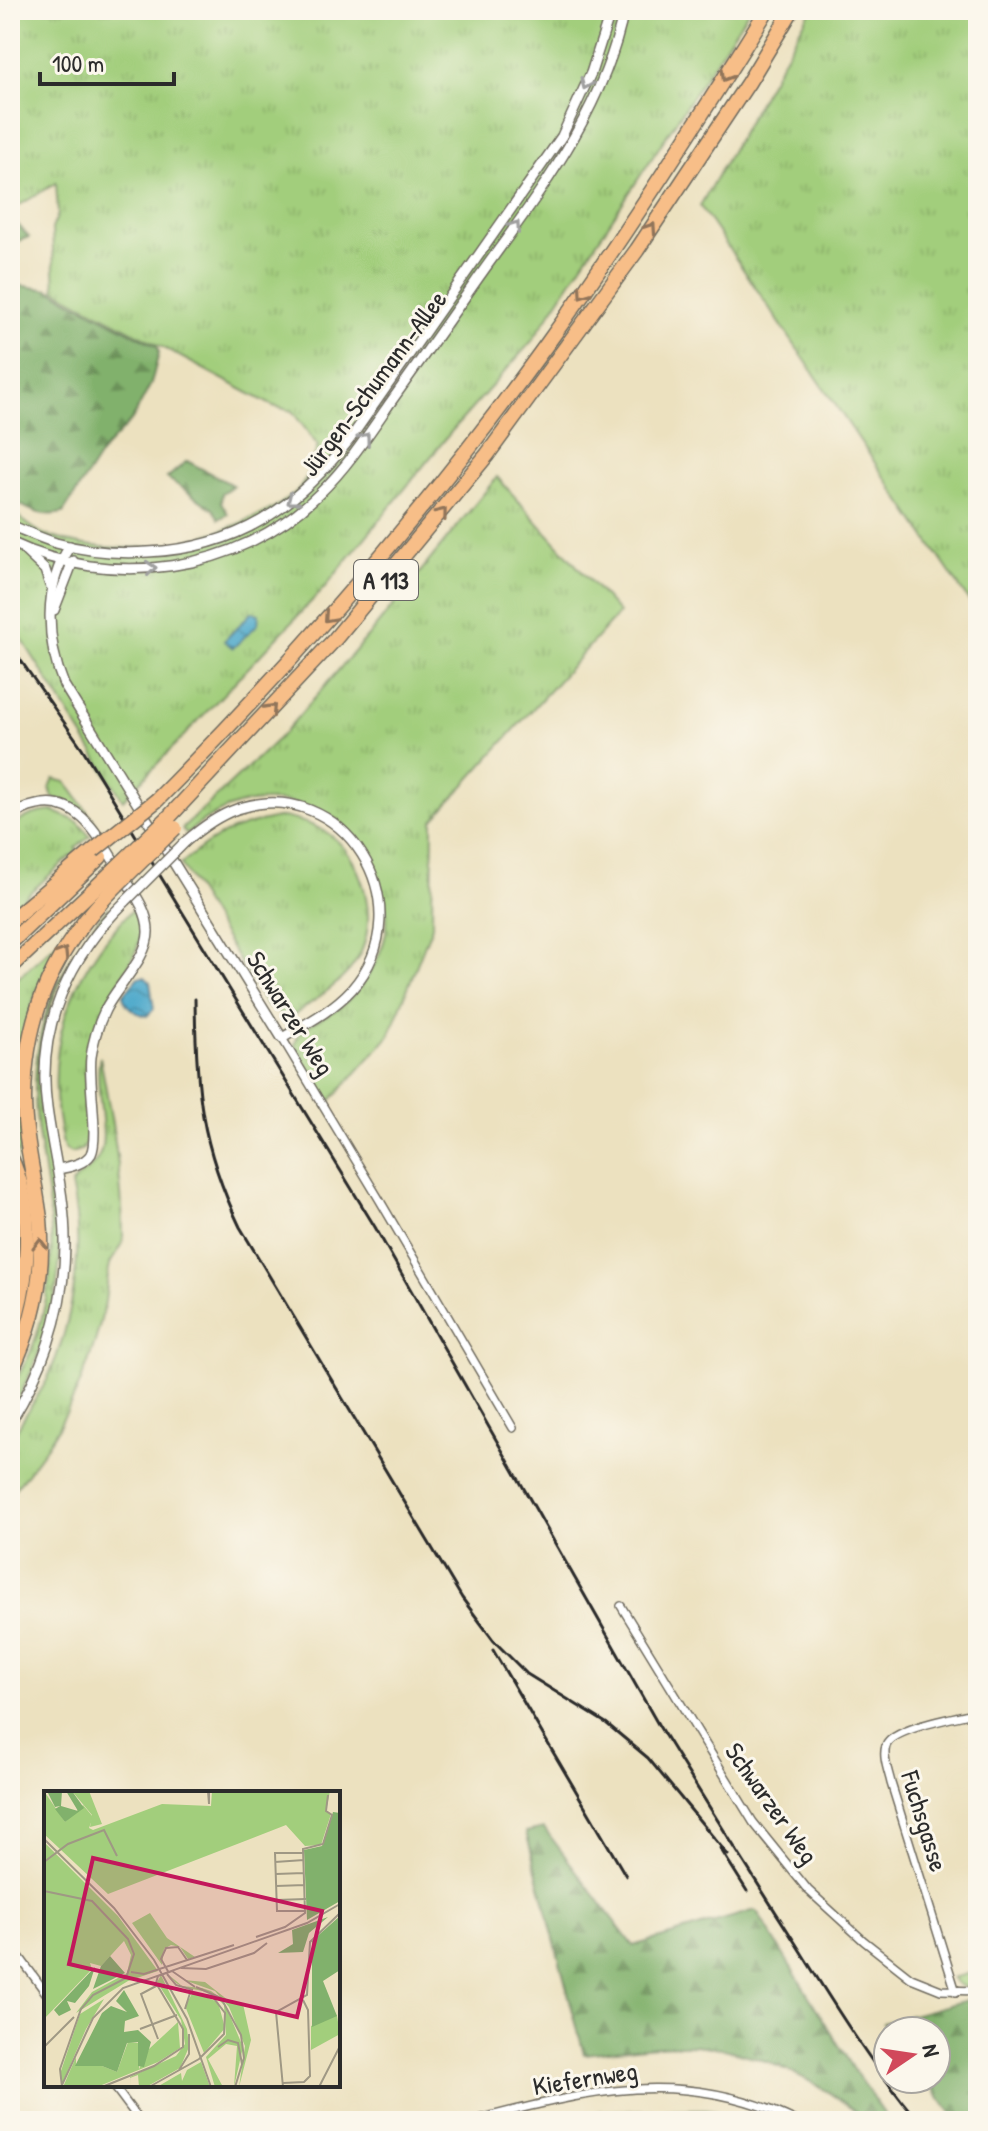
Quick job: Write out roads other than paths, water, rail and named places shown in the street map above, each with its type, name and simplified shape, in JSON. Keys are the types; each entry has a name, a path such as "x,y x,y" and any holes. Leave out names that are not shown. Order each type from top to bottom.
{"highway":[{"name":"A 113","path":"96,854 157,800 221,735 337,608 503,402 631,221 767,10"},
{"name":"A 113","path":"10,968 114,880 172,822 218,766 400,564 533,395 637,250 748,83 792,10"},
{"path":"10,921 96,854"},
{"path":"10,943 96,854"},
{"path":"10,1374 33,1312 41,1251 24,1100 32,1024 54,967 114,880"},
{"path":"10,1156 21,1190 26,1238 25,1276 10,1336"}],"street":[{"name":"Jürgen-Schumann-Allee","path":"10,525 70,546 132,553 167,551 218,541 268,517 313,483 350,439 562,136 591,73 611,10"},
{"name":"Jürgen-Schumann-Allee","path":"10,542 73,564 134,570 194,562 224,553 273,530 319,494 365,439 572,143 604,75 624,10"},
{"name":"Schwarzer Weg","path":"70,546 60,560 51,597 52,646 64,685 282,1038 513,1428"},
{"path":"70,546 73,564"},
{"path":"22,547 45,570 50,579 51,597"},
{"name":"Schwarzer Weg","path":"51,616 73,564"},
{"path":"10,819 24,809 44,803 59,804 76,812 93,829 136,897 146,916 149,932 146,947 106,1009 96,1033 91,1057 94,1139 91,1154 83,1161 58,1169"},
{"path":"10,1423 44,1358 60,1302 66,1244 64,1207 47,1106 45,1066 51,1021 65,982 91,938 185,842 221,816 259,804 280,805 318,815 351,838 369,865 381,909 379,936 369,965 351,990 321,1015 282,1038"},
{"name":"Schwarzer Weg","path":"621,1606 753,1822 800,1881 826,1909 898,1969 929,1987 956,1992 978,1991"},
{"name":"Fuchsgasse","path":"956,1992 891,1783 885,1753 886,1743 897,1733 978,1712"},
{"path":"10,1944 44,1990"},
{"path":"114,2087 140,2121"},
{"name":"Kiefernweg","path":"472,2121 584,2094 651,2087 690,2089 720,2095 748,2102 796,2121"}],"water":[{"path":"252,612 259,614 258,624 233,648 224,641"},
{"path":"138,977 145,977 150,982 154,1009 147,1016 132,1009 123,995"}],"railway":[{"path":"10,645 82,748 375,1227 659,1726 839,2012 918,2121"},
{"path":"195,999 199,1089 208,1142 240,1227 462,1598 494,1641 527,1674 606,1723 648,1758 728,1855"},
{"path":"493,1650 626,1876"},
{"path":"720,1848 747,1891"}]}
